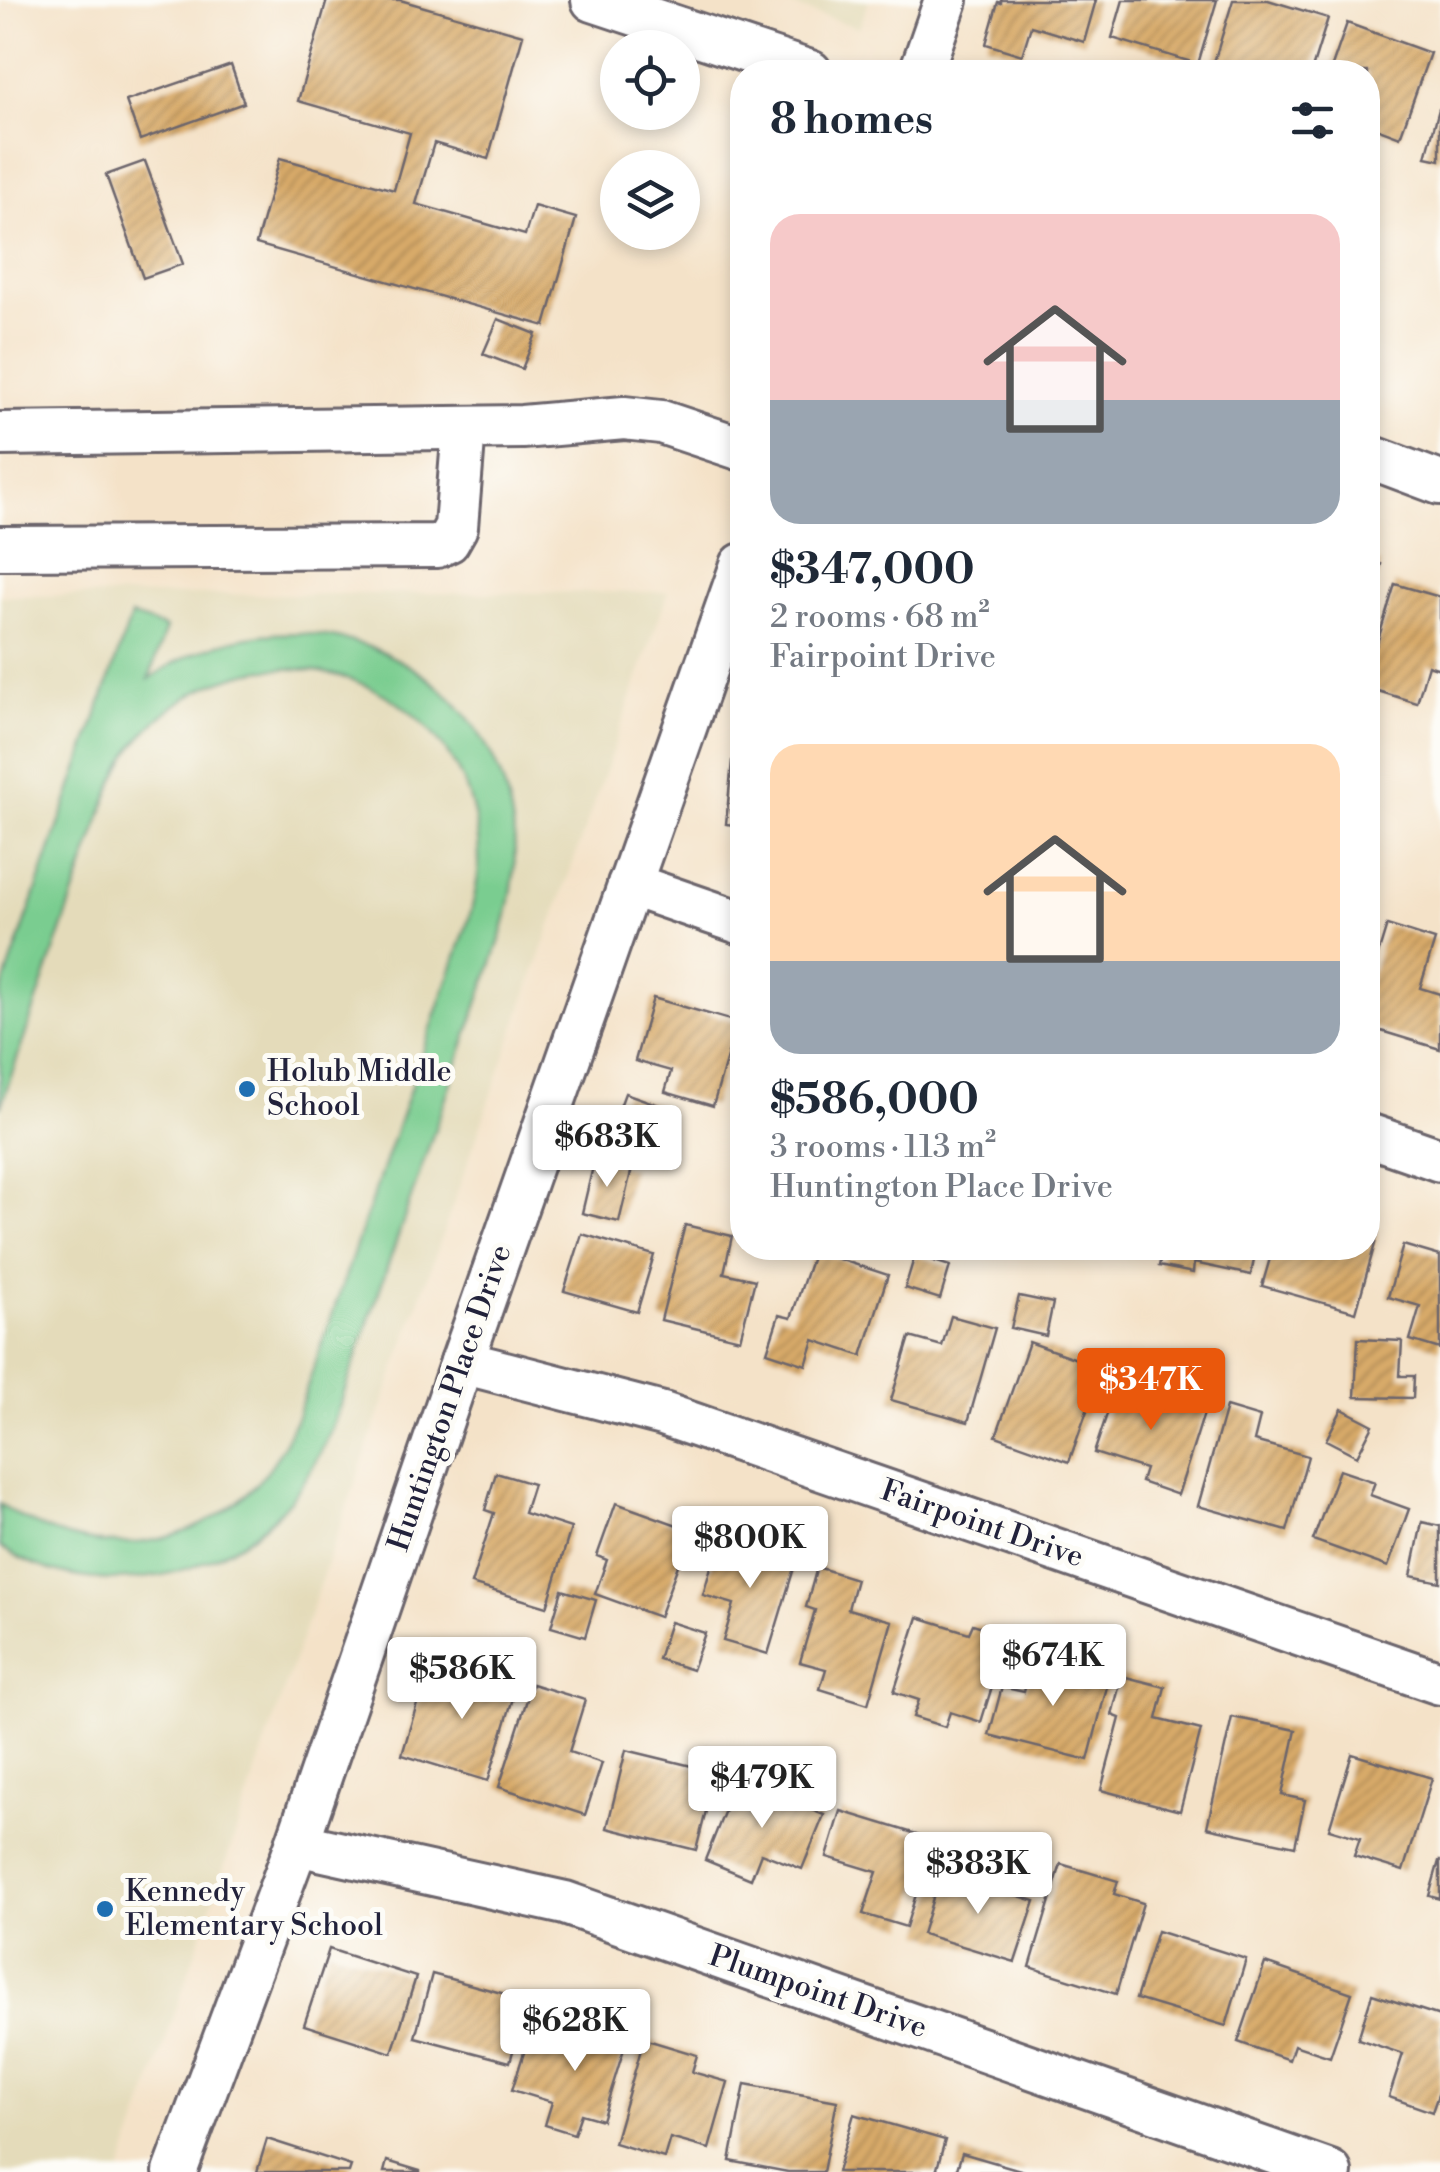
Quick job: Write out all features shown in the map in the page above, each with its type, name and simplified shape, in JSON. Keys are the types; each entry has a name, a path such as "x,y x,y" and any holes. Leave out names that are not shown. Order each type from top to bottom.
{"street":[{"path":"593,0 774,60"},
{"path":"925,60 946,0"},
{"path":"0,434 522,427 624,418 662,422 730,444"},
{"path":"0,548 437,546 448,541 456,527 464,428"},
{"path":"1380,460 1440,483"},
{"name":"Huntington Place Drive","path":"175,2172 297,1844 730,599"},
{"path":"629,884 730,919"},
{"path":"1380,1139 1440,1160"},
{"name":"Fairpoint Drive","path":"462,1362 663,1414 1440,1683"},
{"name":"Plumpoint Drive","path":"297,1844 565,1903 1330,2172"}],"shaded area":[{"path":"775,0 869,0 859,28"},
{"name":"Holub Middle School","path":"668,592 320,1583 121,2172 0,2172 0,596"}],"green space":[{"path":"131,616 166,628 149,679 204,649 262,635 320,635 374,649 424,676 465,715 496,765 513,826 515,853 503,931 332,1428 314,1465 273,1518 212,1559 141,1578 105,1579 68,1575 33,1564 0,1547 0,1504 34,1524 69,1537 106,1543 142,1542 177,1535 210,1520 241,1499 268,1470 297,1416 469,919 479,859 469,796 441,744 400,705 350,679 295,669 238,675 184,699 137,742 114,782 0,1108 0,996"}],"building":[{"path":"327,0 400,0 523,35 488,159 434,143 416,204 525,235 534,206 576,218 545,326 256,244 280,158 394,190 410,133 298,101"},
{"path":"1001,0 1096,0 1084,42 1031,26 1022,55 986,44"},
{"path":"1123,0 1217,0 1199,60 1185,60 1112,38"},
{"path":"1233,0 1268,0 1328,18 1315,60 1215,60"},
{"path":"1347,23 1430,53 1400,137 1380,130 1380,60 1334,60"},
{"path":"231,65 244,103 140,140 126,101"},
{"path":"1440,109 1440,160 1426,157"},
{"path":"145,161 183,264 143,278 106,175"},
{"path":"498,319 536,334 522,369 483,354"},
{"path":"1395,584 1440,597 1440,669 1428,665 1417,703 1380,692 1380,633"},
{"path":"730,782 730,824 726,824"},
{"path":"1387,925 1435,940 1420,988 1440,994 1440,1049 1380,1031 1380,948"},
{"path":"653,998 730,1020 730,1046 713,1106 665,1092 671,1071 635,1061"},
{"path":"625,1093 662,1106 645,1152 608,1139"},
{"path":"595,1158 632,1168 619,1222 582,1213"},
{"path":"685,1225 730,1236 724,1273 755,1280 740,1339 661,1320"},
{"path":"582,1234 654,1255 637,1312 564,1291"},
{"path":"1403,1245 1440,1256 1440,1349 1410,1340 1420,1306 1388,1297"},
{"path":"811,1260 842,1260 888,1275 862,1356 814,1340 806,1365 767,1352 779,1315 791,1318"},
{"path":"913,1260 950,1266 940,1299 905,1288"},
{"path":"1160,1260 1254,1260 1251,1275 1194,1263 1193,1273 1159,1266"},
{"path":"1270,1260 1370,1260 1356,1312 1262,1286"},
{"path":"1019,1296 1053,1303 1046,1336 1011,1328"},
{"path":"951,1316 995,1328 968,1422 891,1400 910,1337 942,1346"},
{"path":"1358,1339 1402,1341 1400,1376 1414,1376 1413,1398 1355,1397"},
{"path":"1029,1342 1102,1368 1069,1462 996,1436"},
{"path":"1119,1378 1206,1407 1178,1495 1141,1482 1145,1469 1094,1453"},
{"path":"1226,1407 1260,1417 1254,1441 1308,1456 1287,1531 1198,1506"},
{"path":"1342,1409 1373,1425 1357,1456 1326,1440"},
{"path":"1339,1470 1375,1482 1370,1495 1409,1509 1388,1567 1313,1540"},
{"path":"496,1473 533,1484 524,1513 571,1528 547,1607 471,1584 494,1513 485,1510"},
{"path":"616,1503 691,1530 659,1617 595,1594 607,1560 597,1556"},
{"path":"1422,1522 1440,1526 1440,1582 1411,1576"},
{"path":"720,1536 797,1558 768,1654 723,1641 734,1604 703,1595"},
{"path":"817,1567 856,1579 848,1609 892,1621 868,1704 820,1689 826,1669 800,1662 815,1610 806,1607"},
{"path":"562,1590 596,1600 585,1637 551,1627"},
{"path":"918,1617 969,1633 973,1624 1008,1635 981,1722 950,1712 945,1727 913,1717 919,1700 894,1692"},
{"path":"670,1622 705,1633 692,1670 658,1659"},
{"path":"1034,1655 1110,1675 1088,1760 989,1735 1002,1687 1024,1692"},
{"path":"469,1663 519,1678 488,1781 402,1755 424,1680 460,1691"},
{"path":"1122,1676 1165,1687 1157,1719 1201,1730 1180,1811 1101,1790 1120,1718 1112,1715"},
{"path":"532,1684 585,1700 569,1752 602,1763 585,1815 499,1787"},
{"path":"1232,1717 1296,1730 1282,1795 1305,1800 1295,1846 1207,1827"},
{"path":"626,1750 716,1772 696,1850 607,1828"},
{"path":"1352,1754 1432,1778 1403,1871 1354,1856 1360,1838 1329,1829"},
{"path":"737,1780 824,1815 802,1869 761,1853 751,1879 705,1860"},
{"path":"841,1811 933,1839 906,1927 863,1914 877,1872 827,1857"},
{"path":"1440,1861 1440,1899 1429,1896"},
{"path":"1061,1864 1118,1881 1114,1894 1143,1903 1116,1994 1030,1967"},
{"path":"941,1872 1035,1901 1015,1962 922,1934"},
{"path":"1157,1931 1246,1959 1226,2026 1136,1999"},
{"path":"329,1949 416,1977 392,2053 304,2025"},
{"path":"1265,1963 1352,1993 1330,2057 1294,2045 1289,2060 1238,2042"},
{"path":"432,1974 527,2000 510,2062 415,2037"},
{"path":"1372,1994 1440,2016 1440,2089 1432,2112 1389,2097 1403,2054 1358,2039"},
{"path":"586,2016 630,2029 602,2120 581,2114 574,2134 545,2125 552,2102 512,2090 527,2043 573,2057"},
{"path":"644,2039 697,2055 692,2072 728,2082 709,2149 670,2138 664,2158 614,2143"},
{"path":"745,2084 837,2101 823,2172 788,2172 730,2161"},
{"path":"854,2114 945,2140 936,2172 837,2172"},
{"path":"267,2139 351,2166 349,2172 257,2172"},
{"path":"962,2153 1024,2171 1024,2172 956,2172"},
{"path":"387,2161 420,2171 420,2172 384,2172"}],"place":[{"name":"Holub Middle School","path":"247,1089"},
{"name":"Kennedy Elementary School","path":"105,1909"}]}
